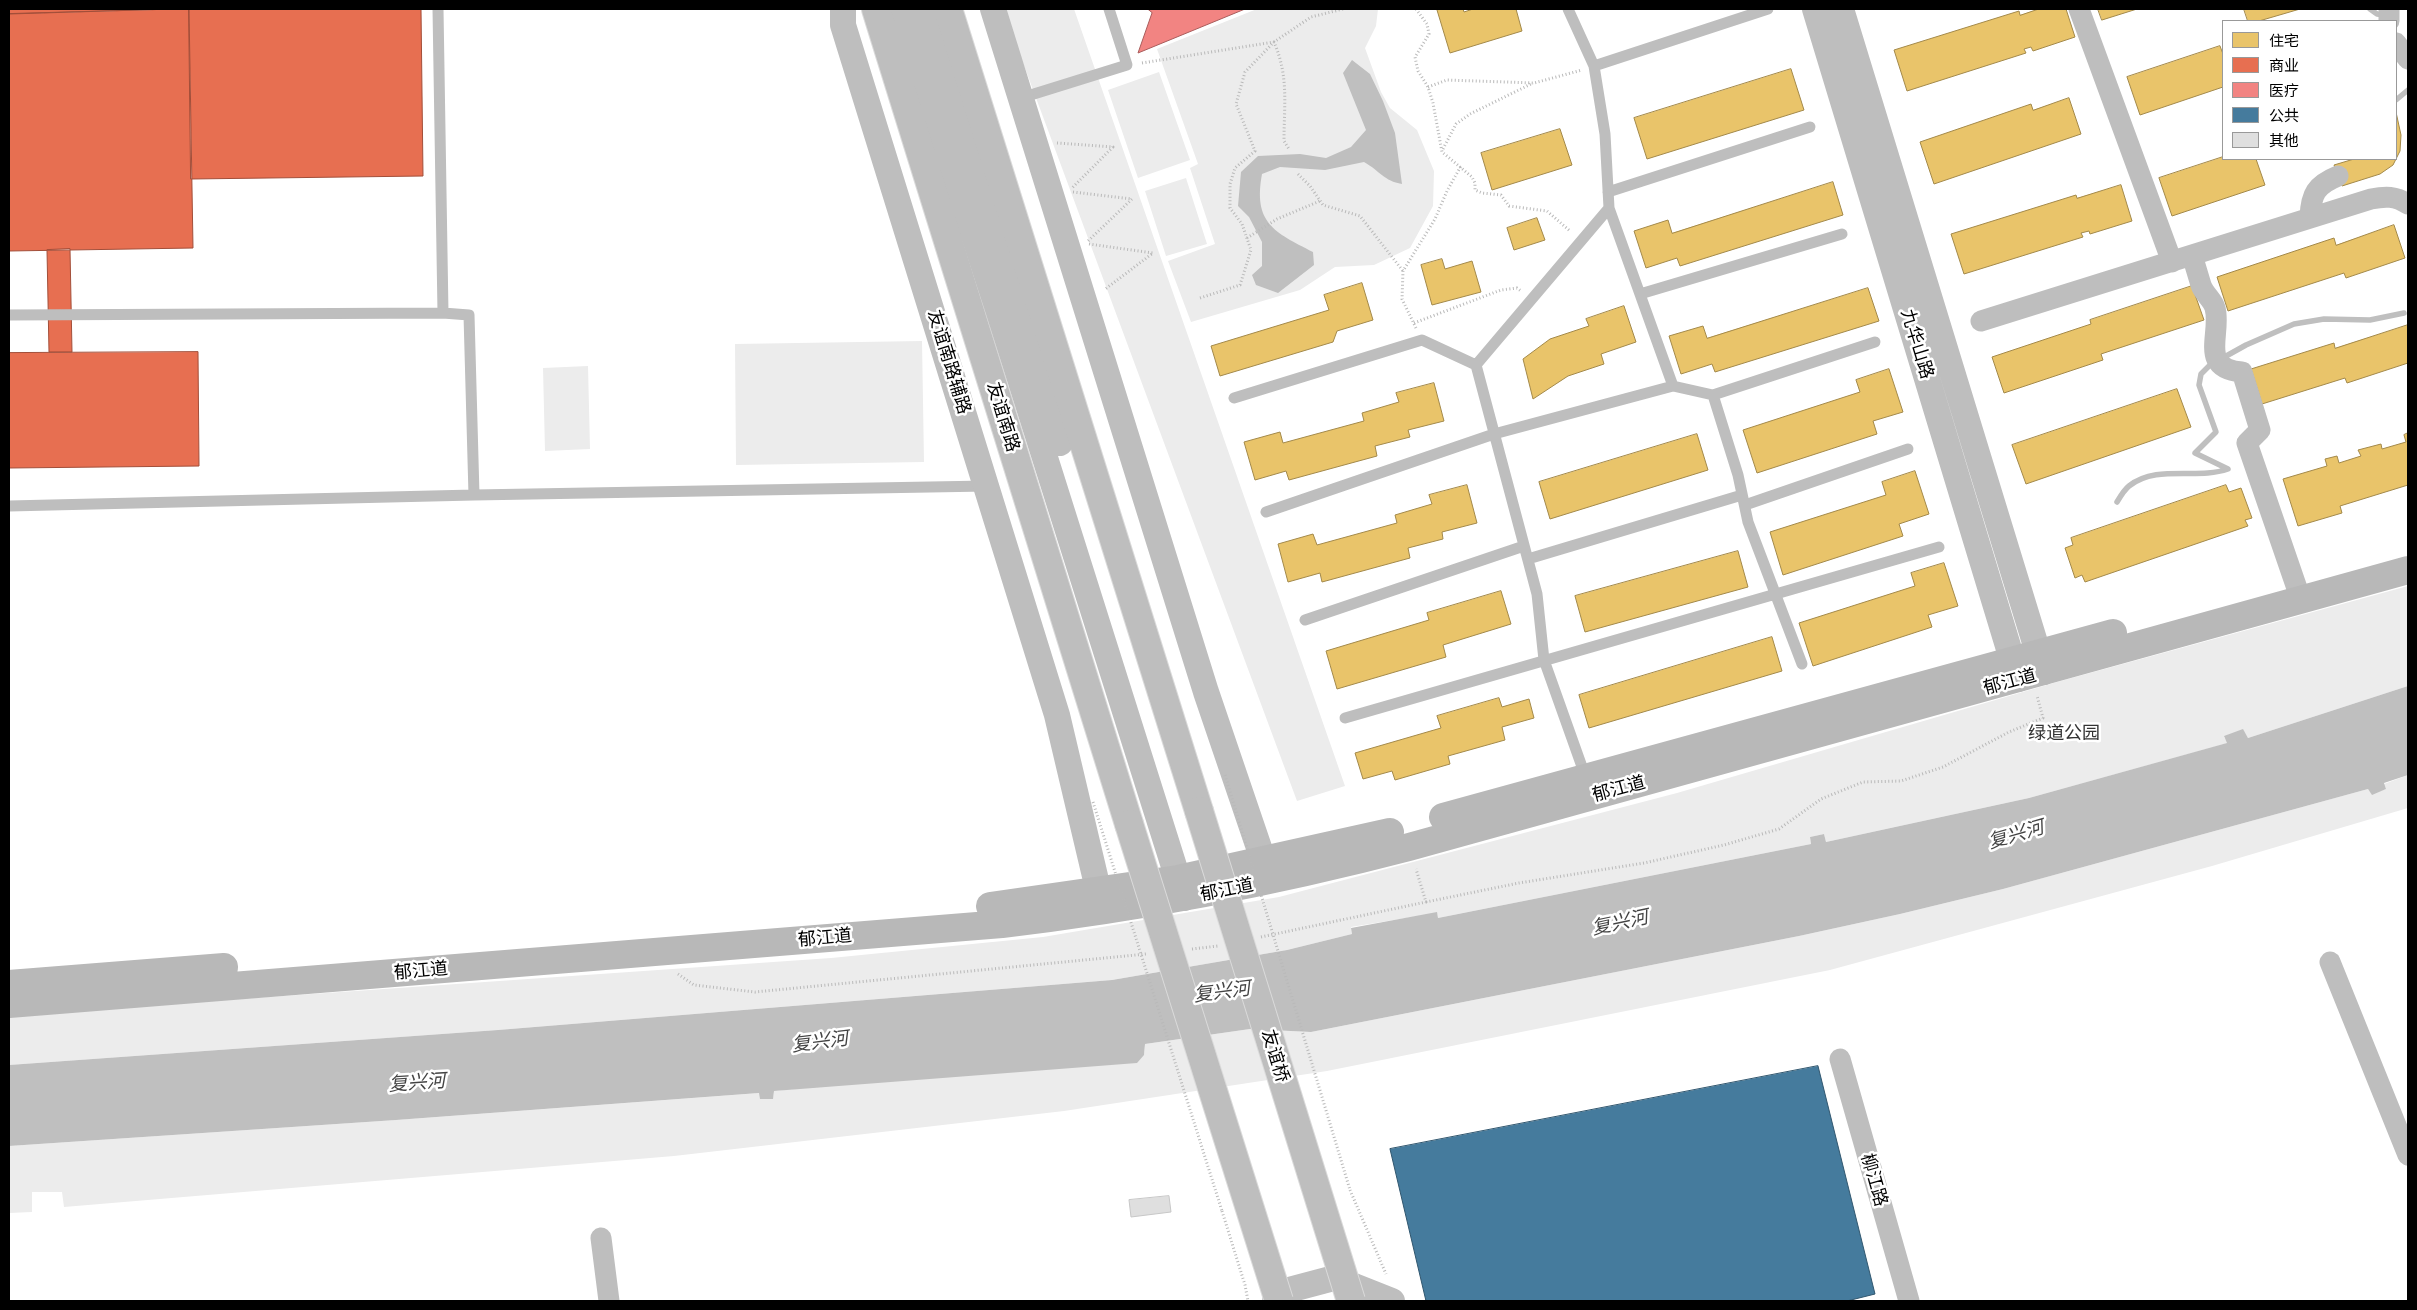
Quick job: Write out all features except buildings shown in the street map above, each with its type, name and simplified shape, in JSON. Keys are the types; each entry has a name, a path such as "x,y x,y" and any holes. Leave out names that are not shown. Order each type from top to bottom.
{"main road":[{"name":"友谊南路","path":"876,9 1129,824 1280,1301"},
{"name":"友谊桥","path":"948,9 1351,1301"},
{"name":"郁江道","path":"9,1004 1002,924 1100,902 1409,847 2298,591 2408,551"},
{"name":"郁江道","path":"2298,591 2408,570"},
{"name":"郁江道","path":"1267,871 1386,833 1586,778 2029,668"},
{"name":"郁江道","path":"9,984 1006,905 1100,902"}],"street":[{"name":"友谊南路辅路","path":"843,9 843,25 1057,716 1100,902"},
{"path":"900,9 1188,887"},
{"path":"926,9 1188,887"},
{"path":"993,9 1206,692 1267,871"},
{"name":"九华山路","path":"1815,9 2029,668"},
{"name":"九华山路","path":"1841,9 2029,668"},
{"path":"2079,9 2172,262"},
{"path":"2397,43 2408,59"},
{"path":"2310,218 2310,202 2318,187 2338,176"},
{"path":"1981,321 2385,196 2398,198 2408,204"},
{"path":"2192,255 2201,285 2214,305 2216,313 2217,329 2213,338 2217,357 2227,369 2242,372 2260,430 2246,443 2298,591"},
{"path":"2330,962 2408,1154"},
{"name":"柳江路","path":"1840,1059 1909,1301"},
{"path":"601,1238 609,1301"},
{"path":"1275,1301 1285,1291 1334,1278 1392,1301"}],"lane":[{"path":"438,9 443,313"},
{"path":"1020,98 1127,66 1109,9"},
{"path":"1568,9 1594,66 1605,134 1608,208 1673,386"},
{"path":"1594,66 1768,9"},
{"path":"1608,192 1810,128"},
{"path":"1476,365 1608,208"},
{"path":"1640,294 1842,234"},
{"path":"9,315 443,313 469,315 474,495"},
{"path":"1234,398 1422,340 1476,365"},
{"path":"1266,512 1494,434 1673,386 1713,395 1875,342"},
{"path":"1476,365 1537,594 1544,660 1586,778"},
{"path":"1713,395 1738,475 1748,522 1802,664"},
{"path":"1528,559 1744,500 1908,449"},
{"path":"9,506 987,486"},
{"path":"1305,620 1524,546"},
{"path":"1345,718 1939,547"}],"path":[{"path":"1200,298 1240,285 1251,250 1242,224 1230,208 1230,184 1235,168 1254,151 1236,104 1245,72 1274,42 1311,17 1343,9"},
{"path":"1416,9 1427,24 1429,34 1415,57 1418,71 1428,87 1442,152 1472,177 1476,184 1475,190 1482,194 1501,195 1509,206 1547,211 1581,241"},
{"path":"1127,66 1274,42"},
{"path":"1274,42 1281,59 1286,85 1284,141 1289,149"},
{"path":"1442,152 1456,124 1470,114 1534,83 1594,66"},
{"path":"1428,87 1447,80 1534,83"},
{"path":"1056,143 1113,147 1068,192 1132,199 1086,244 1153,253 1104,290"},
{"path":"1422,340 1402,299 1403,271 1431,226 1461,166"},
{"path":"1298,174 1310,186 1323,205 1360,216 1403,271"},
{"path":"1246,238 1277,219 1320,200"},
{"path":"1414,323 1501,290 1517,288 1531,300"},
{"path":"1255,938 1519,883 1644,863 1724,845 1779,829 1821,799 1863,782 1901,781 1943,767 2009,732 2043,718 2029,668"},
{"path":"1225,775 1350,1190 1377,1250"},
{"path":"1093,802 1245,1285 1248,1301"},
{"path":"1409,847 1426,902"},
{"path":"1188,950 1226,944"},
{"path":"646,953 694,985 755,992 1149,954"}],"green space":[{"path":"1003,9 1074,9 1345,786 1297,801"},
{"path":"1257,9 1378,9 1376,26 1365,48 1381,92 1390,108 1417,130 1434,171 1433,206 1410,248 1374,265 1335,267 1300,290 1191,322 1168,261 1215,244 1190,168 1198,164 1157,49"},
{"path":"1159,72 1190,160 1138,178 1108,90"},
{"path":"1186,178 1207,244 1166,256 1145,191"},
{"path":"922,341 924,462 736,465 735,344"},
{"path":"588,366 590,449 545,451 543,368"},
{"name":"绿道公园","path":"2408,586 2408,686 2248,738 2243,730 2224,737 2228,743 2029,798 1826,842 1824,834 1810,837 1811,844 1438,918 1437,913 1351,927 1352,934 1287,950 1112,980 498,1030 9,1065 9,1015 831,958 1043,937 1279,897 1677,793 2057,682"},
{"path":"2408,775 2408,808 2212,866 1830,970 1327,1071 1064,1111 674,1156 64,1207 62,1192 32,1192 32,1212 9,1213 9,1146 760,1093 773,1098 774,1091 1144,1055 1145,1044 1250,1029 1311,1032 1799,936 1900,914 2003,889 2368,789 2372,794 2386,789 2384,784"}],"water":[{"path":"1352,60 1370,74 1383,101 1395,133 1402,184 1386,178 1364,162 1325,170 1280,167 1262,174 1260,191 1264,215 1277,231 1313,252 1314,265 1278,293 1256,285 1252,275 1262,266 1262,242 1249,217 1238,206 1241,172 1258,156 1300,154 1326,158 1351,147 1366,130 1343,73"},
{"name":"复兴河","path":"2408,686 2408,775 2384,783 2386,789 2372,795 2368,789 2003,889 1900,914 1799,936 1311,1032 1250,1029 1145,1044 1144,1055 1137,1063 774,1091 773,1099 760,1099 759,1093 9,1146 9,1065 498,1030 1112,980 1287,950 1352,934 1351,928 1437,912 1438,918 1811,844 1810,837 1824,834 1826,842 2029,798 2227,743 2224,736 2243,729 2248,738"}],"waterway":[{"path":"2370,9 2377,14 2384,15"},
{"path":"2397,99 2408,90"},
{"path":"2117,502 2129,486 2140,479 2164,474 2216,472 2228,469 2195,453 2216,432 2199,385 2201,374 2210,365 2246,345 2294,324 2324,319 2370,320 2404,313"}]}
